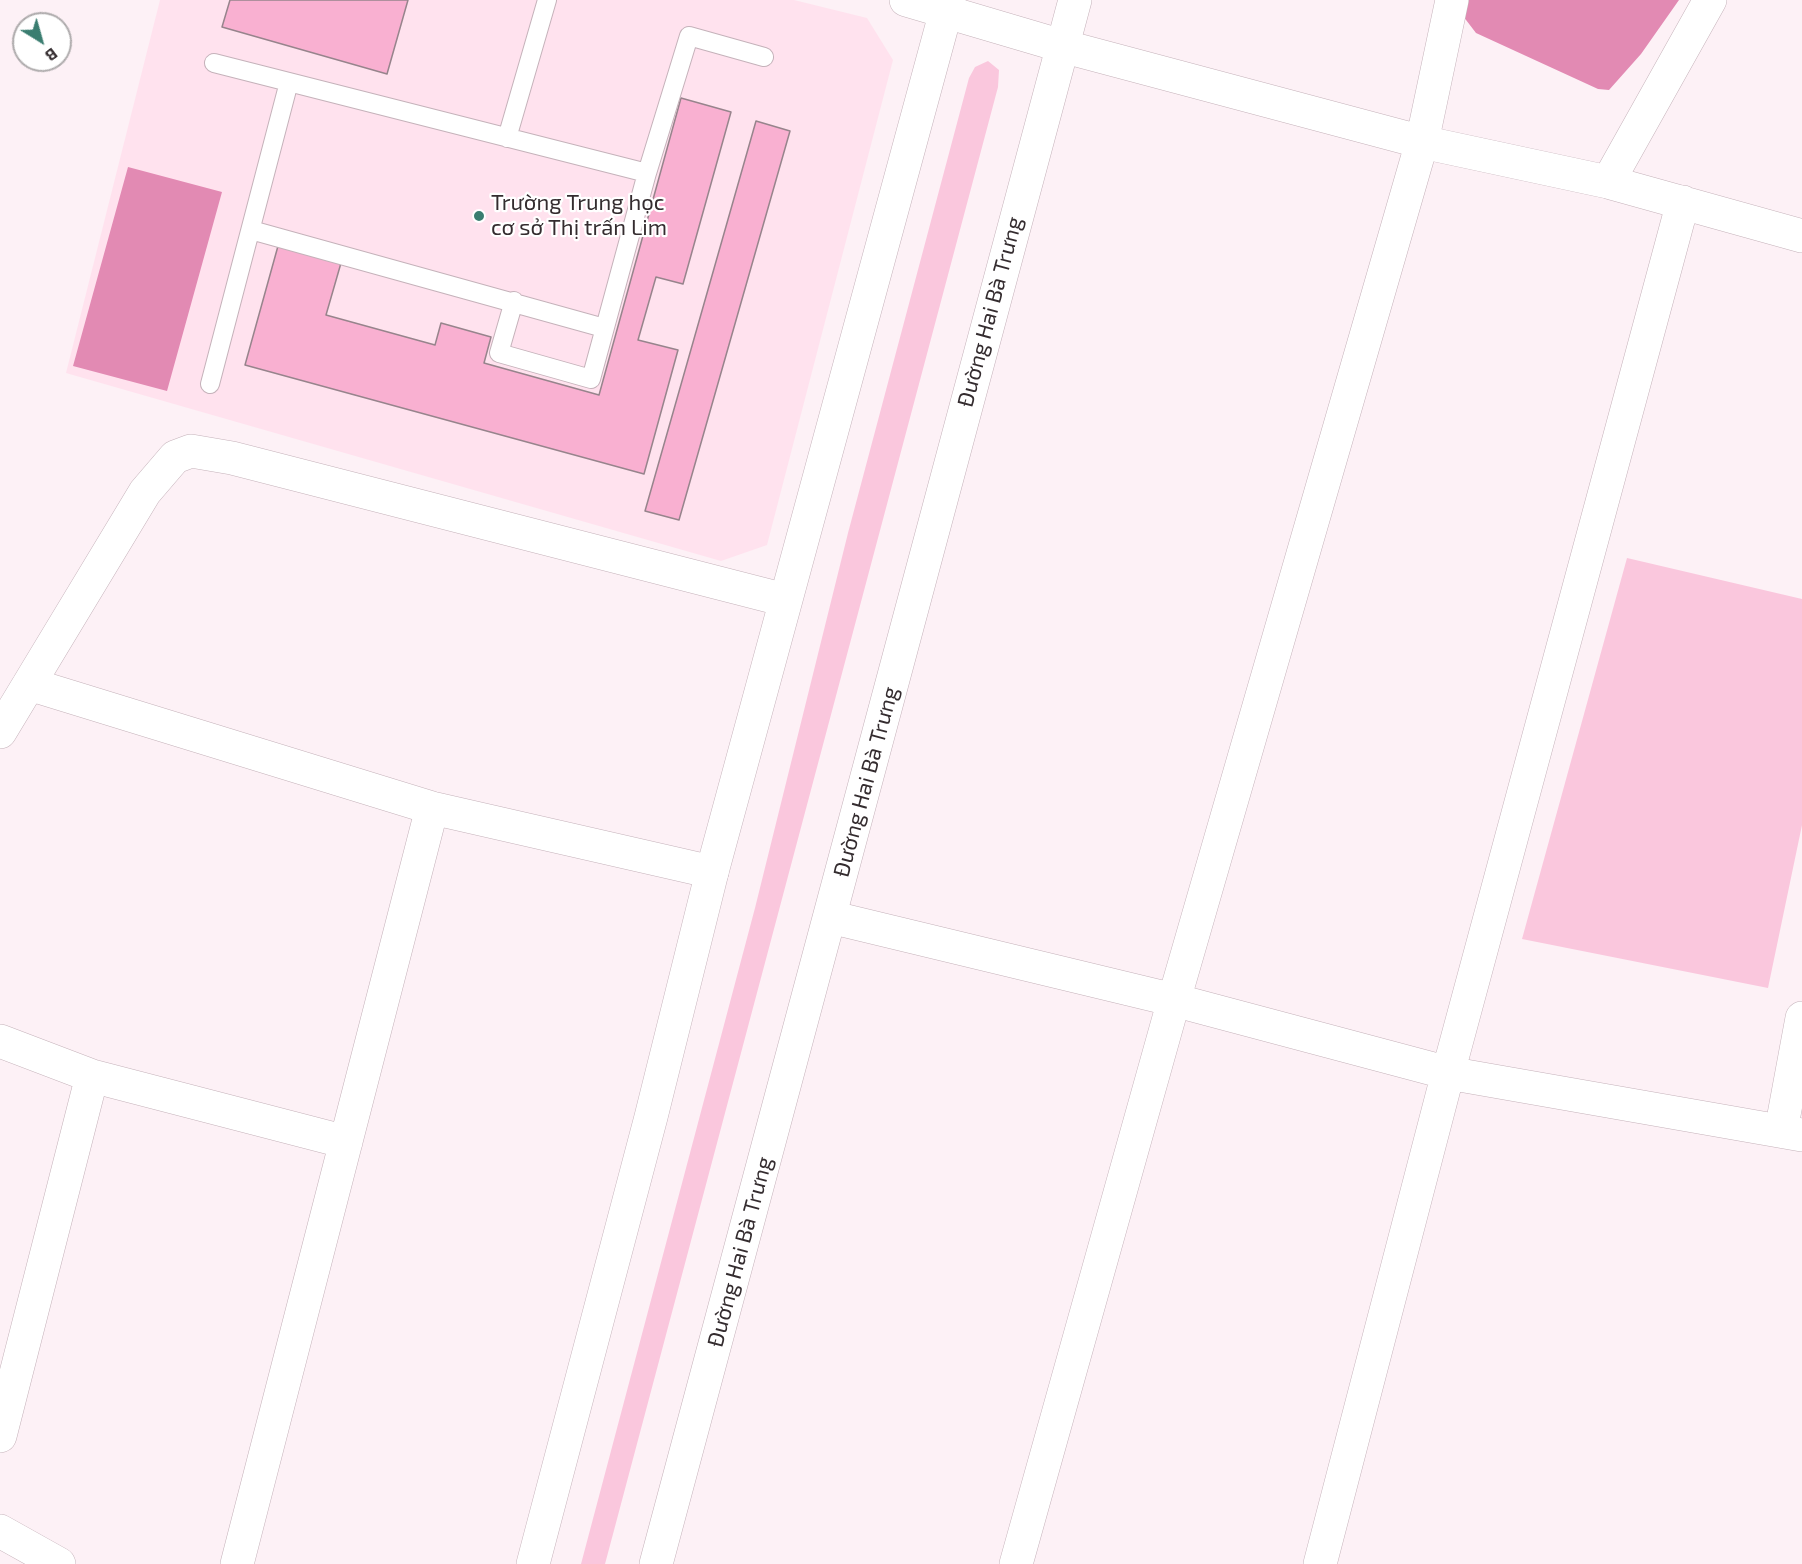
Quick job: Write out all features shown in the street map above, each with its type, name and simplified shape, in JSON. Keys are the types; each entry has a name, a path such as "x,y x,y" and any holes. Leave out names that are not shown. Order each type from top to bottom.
{"street":[{"path":"906,0 947,6 1062,46 1422,142 1608,182 1802,236"},
{"name":"Đường Hai Bà Trưng","path":"656,1564 1075,0"},
{"path":"1016,1564 1174,1000 1422,142 1452,0"},
{"path":"1608,182 1710,0"},
{"path":"533,1564 651,1117 712,872 947,6"},
{"path":"1320,1564 1683,202"},
{"path":"0,732 145,492 175,457 191,451 232,458 785,600"},
{"path":"29,684 432,808 712,872"},
{"path":"237,1564 432,808"},
{"path":"830,917 1174,1000 1449,1073 1792,1133 1802,1018"},
{"path":"0,1041 92,1076 346,1142"},
{"path":"0,1436 92,1076"},
{"path":"0,1531 59,1564"}],"lane":[{"path":"507,138 547,0"},
{"path":"514,301 499,353 591,379 647,173 689,36 764,57"},
{"path":"214,63 647,173"},
{"path":"210,384 289,82"},
{"path":"251,230 514,301 604,328"}],"shaded area":[{"name":"Trường Trung học cơ sở Thị trấn Lim","path":"160,0 794,0 867,18 893,60 767,545 721,561 66,373"},
{"path":"1459,0 1679,0 1641,54 1609,90 1598,89 1476,33 1463,16"},
{"path":"988,61 999,70 998,87 605,1564 581,1564 755,908 848,533 969,78 975,67"},
{"path":"128,167 222,192 167,391 73,366"},
{"path":"1627,558 1802,599 1802,825 1768,988 1522,939"}],"building":[{"path":"230,0 408,0 387,74 222,27"},
{"path":"681,98 731,112 683,284 656,277 638,340 678,350 644,474 245,365 278,246 341,263 326,315 435,345 441,323 491,337 484,363 599,395"},
{"path":"756,121 790,131 679,520 645,511"}],"place":[{"name":"Trường Trung học cơ sở Thị trấn Lim","path":"479,216"}]}
